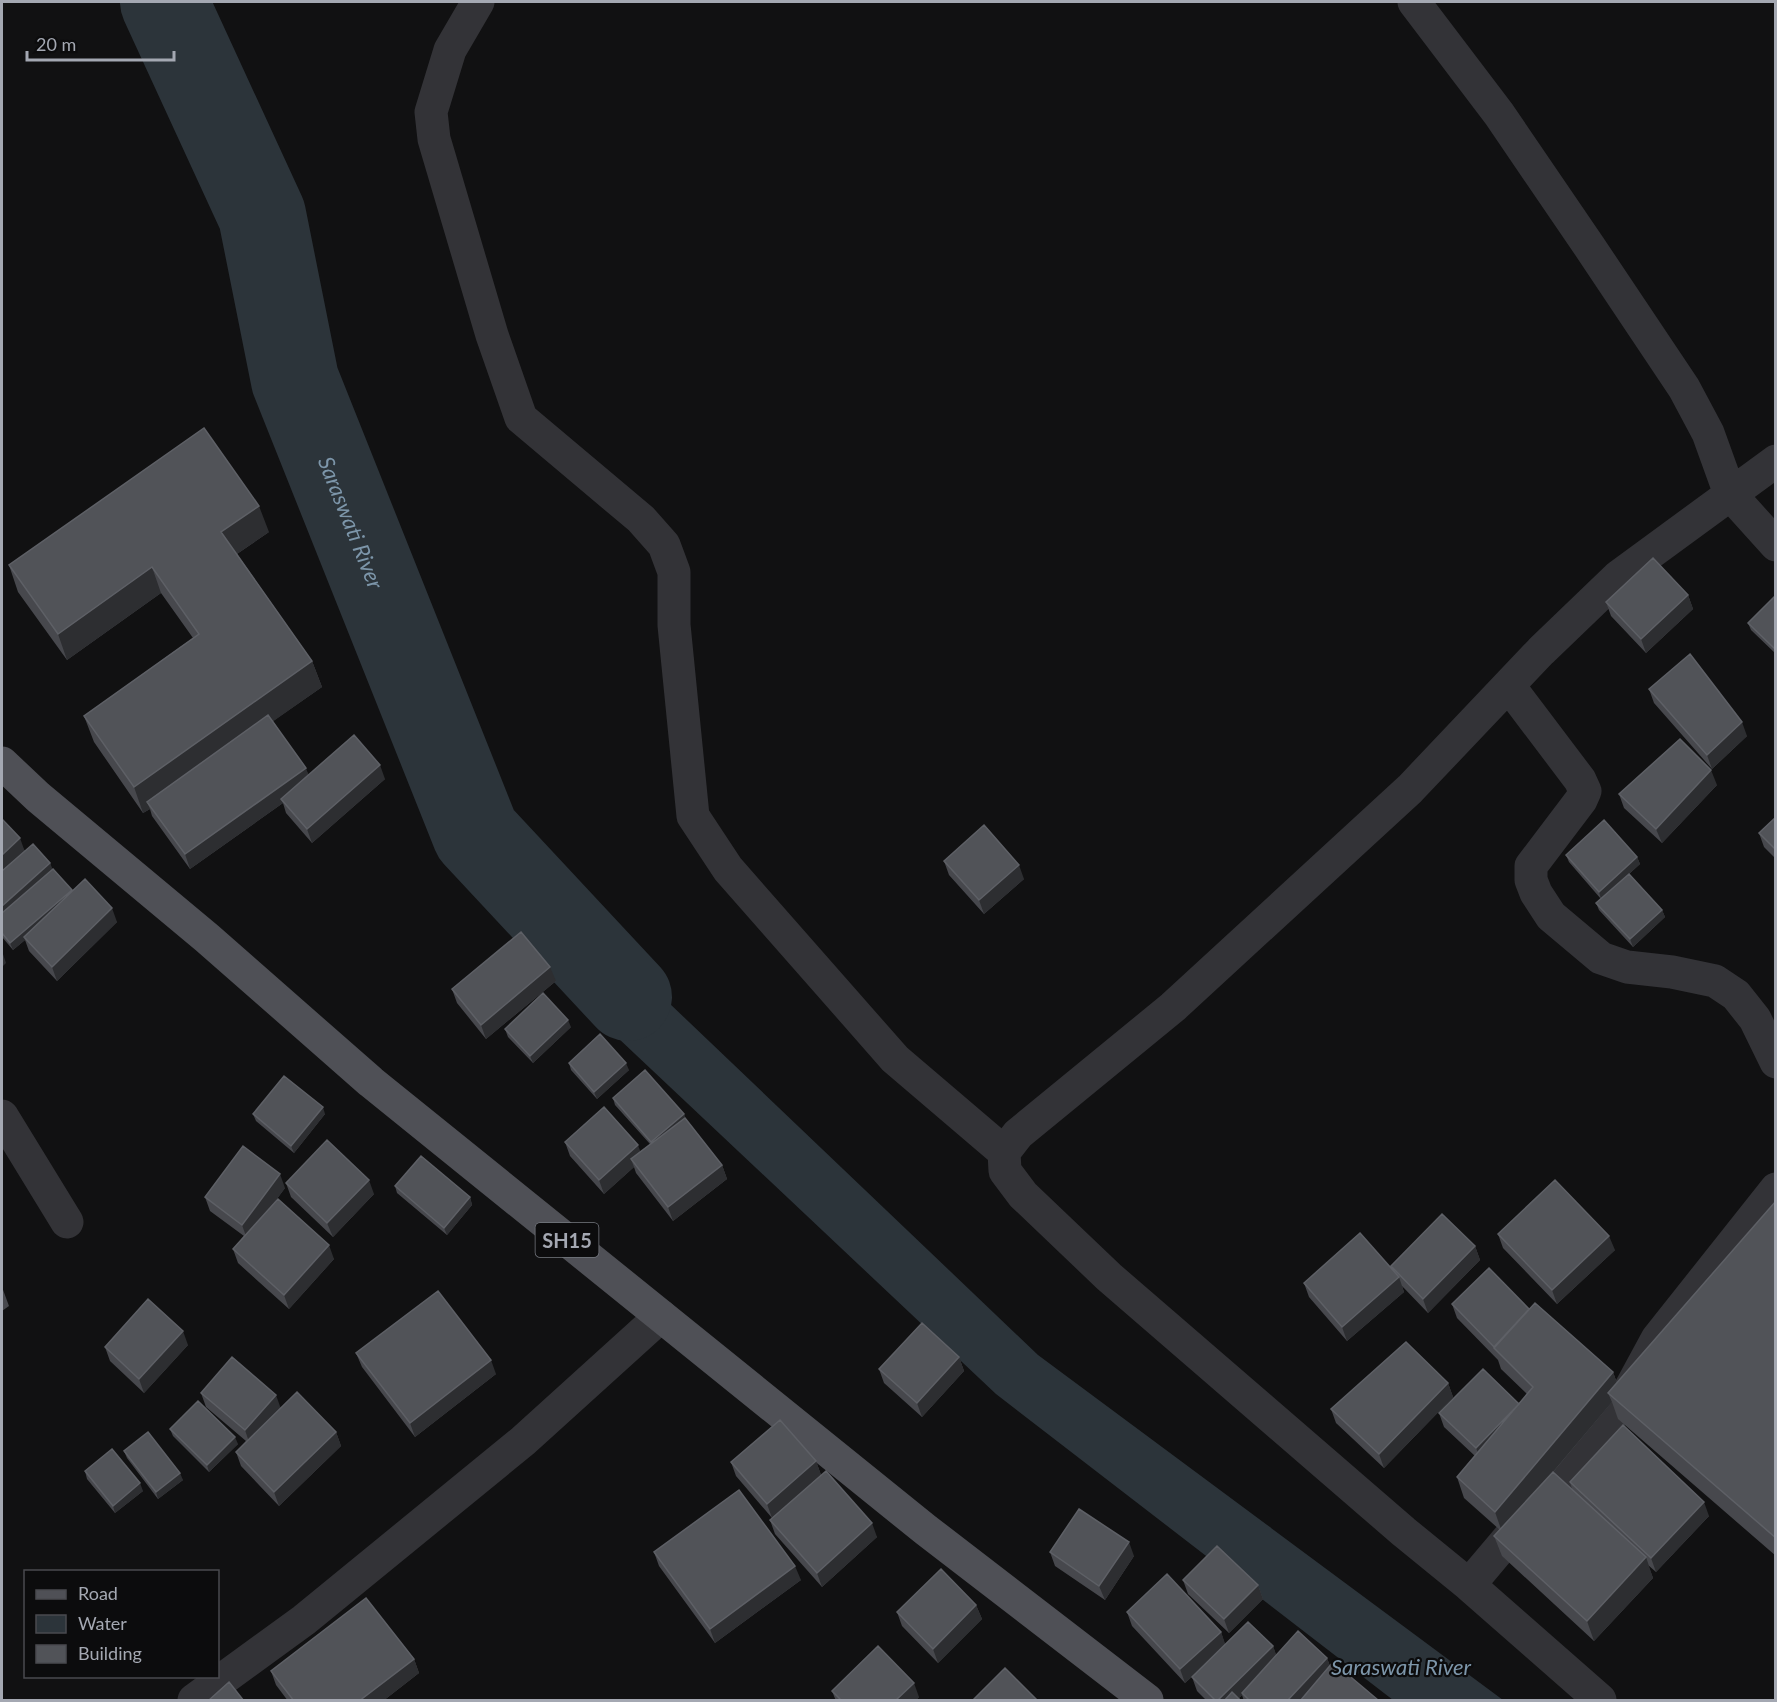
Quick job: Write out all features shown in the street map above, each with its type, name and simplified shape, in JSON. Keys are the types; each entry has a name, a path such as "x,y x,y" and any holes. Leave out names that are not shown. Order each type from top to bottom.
{"main road":[{"name":"SH15","path":"2,763 38,797 207,938 371,1082 926,1530 1147,1701"}],"street":[{"path":"478,2 450,50 431,112 434,139 492,335 521,418 641,519 664,545 674,572 674,625 693,816 728,869 895,1059 1004,1152"},
{"path":"1414,2 1499,114 1684,388 1708,433 1730,495 1776,545"},
{"path":"1600,1701 1109,1277 1023,1195 1005,1171 1004,1152 1018,1134 1173,1007 1410,789 1541,651 1619,576 1776,461"},
{"path":"1509,686 1580,780 1585,791 1581,800 1531,866 1533,886 1551,916 1601,958 1627,967 1672,972 1715,981 1736,995 1755,1019 1776,1062"},
{"path":"2,1116 67,1221"},
{"path":"1468,1585 1605,1424 1625,1398 1657,1338 1776,1189"},
{"path":"194,1701 304,1620 523,1441 662,1316"}],"water":[{"name":"Saraswati River","path":"646,981 1038,1355 1503,1700 1393,1700 996,1394 600,1021"}],"building":[{"path":"204,428 259,506 221,532 312,661 134,787 84,716 199,634 152,567 58,634 9,565"},
{"path":"1653,558 1688,595 1641,639 1606,602"},
{"path":"1776,595 1776,650 1748,623"},
{"path":"1690,654 1742,722 1707,755 1649,689"},
{"path":"268,715 306,768 185,854 147,802"},
{"path":"354,735 380,765 307,829 281,799"},
{"path":"1680,739 1711,770 1656,829 1619,794"},
{"path":"1776,817 1776,850 1759,833"},
{"path":"2,819 20,838 2,855"},
{"path":"1604,820 1637,857 1599,892 1566,855"},
{"path":"984,825 1019,865 979,900 944,861"},
{"path":"33,844 50,863 2,906 2,871"},
{"path":"53,869 72,890 10,943 2,933 2,913"},
{"path":"1629,874 1662,910 1630,939 1596,903"},
{"path":"85,879 112,908 52,967 24,937"},
{"path":"521,932 550,967 481,1025 452,989"},
{"path":"543,993 568,1020 530,1056 505,1029"},
{"path":"600,1034 626,1063 594,1092 569,1063"},
{"path":"645,1070 684,1114 651,1142 613,1098"},
{"path":"284,1076 323,1107 291,1146 253,1114"},
{"path":"604,1107 638,1145 599,1180 565,1142"},
{"path":"685,1118 722,1165 668,1207 631,1159"},
{"path":"327,1140 369,1180 327,1223 286,1183"},
{"path":"243,1146 280,1174 242,1225 205,1197"},
{"path":"421,1156 470,1197 444,1228 395,1186"},
{"path":"1555,1180 1609,1236 1552,1290 1498,1234"},
{"path":"278,1199 329,1245 284,1295 233,1249"},
{"path":"1776,1201 1776,1538 1608,1393"},
{"path":"1442,1214 1475,1246 1423,1299 1391,1266"},
{"path":"1360,1233 1399,1277 1342,1327 1304,1283"},
{"path":"1489,1268 1529,1309 1494,1347 1452,1304"},
{"path":"438,1291 491,1360 410,1423 356,1353"},
{"path":"148,1299 183,1331 139,1379 105,1347"},
{"path":"1535,1303 1613,1372 1495,1512 1457,1477 1533,1387 1494,1348"},
{"path":"922,1323 959,1357 917,1403 879,1369"},
{"path":"1406,1342 1448,1383 1379,1454 1331,1409"},
{"path":"232,1357 276,1395 245,1430 201,1393"},
{"path":"1483,1369 1519,1404 1476,1448 1439,1413"},
{"path":"297,1392 336,1432 274,1492 236,1452"},
{"path":"198,1401 235,1437 207,1465 170,1429"},
{"path":"780,1420 816,1461 767,1504 731,1462"},
{"path":"1623,1425 1704,1502 1651,1558 1570,1482"},
{"path":"148,1432 180,1473 156,1492 124,1451"},
{"path":"112,1449 140,1483 113,1506 85,1471"},
{"path":"826,1471 872,1523 817,1573 770,1520"},
{"path":"1553,1472 1646,1557 1587,1621 1494,1536"},
{"path":"739,1490 795,1566 710,1629 654,1552"},
{"path":"1079,1509 1129,1542 1099,1586 1050,1552"},
{"path":"1217,1546 1258,1585 1224,1619 1183,1580"},
{"path":"941,1569 976,1605 933,1649 897,1612"},
{"path":"1167,1574 1221,1632 1180,1669 1127,1612"},
{"path":"366,1598 414,1659 359,1701 294,1701 271,1671"},
{"path":"1248,1622 1273,1646 1216,1701 1192,1677"},
{"path":"1298,1631 1327,1658 1287,1701 1250,1701 1242,1693"},
{"path":"878,1646 914,1683 895,1701 842,1701 832,1691"},
{"path":"1333,1662 1378,1700 1300,1701"},
{"path":"1005,1668 1038,1701 972,1701"},
{"path":"229,1682 244,1701 208,1701"},
{"path":"1232,1692 1241,1701 1224,1701"}],"waterway":[{"name":"Saraswati River","path":"164,2 262,215 295,380 476,834 628,997"}]}
